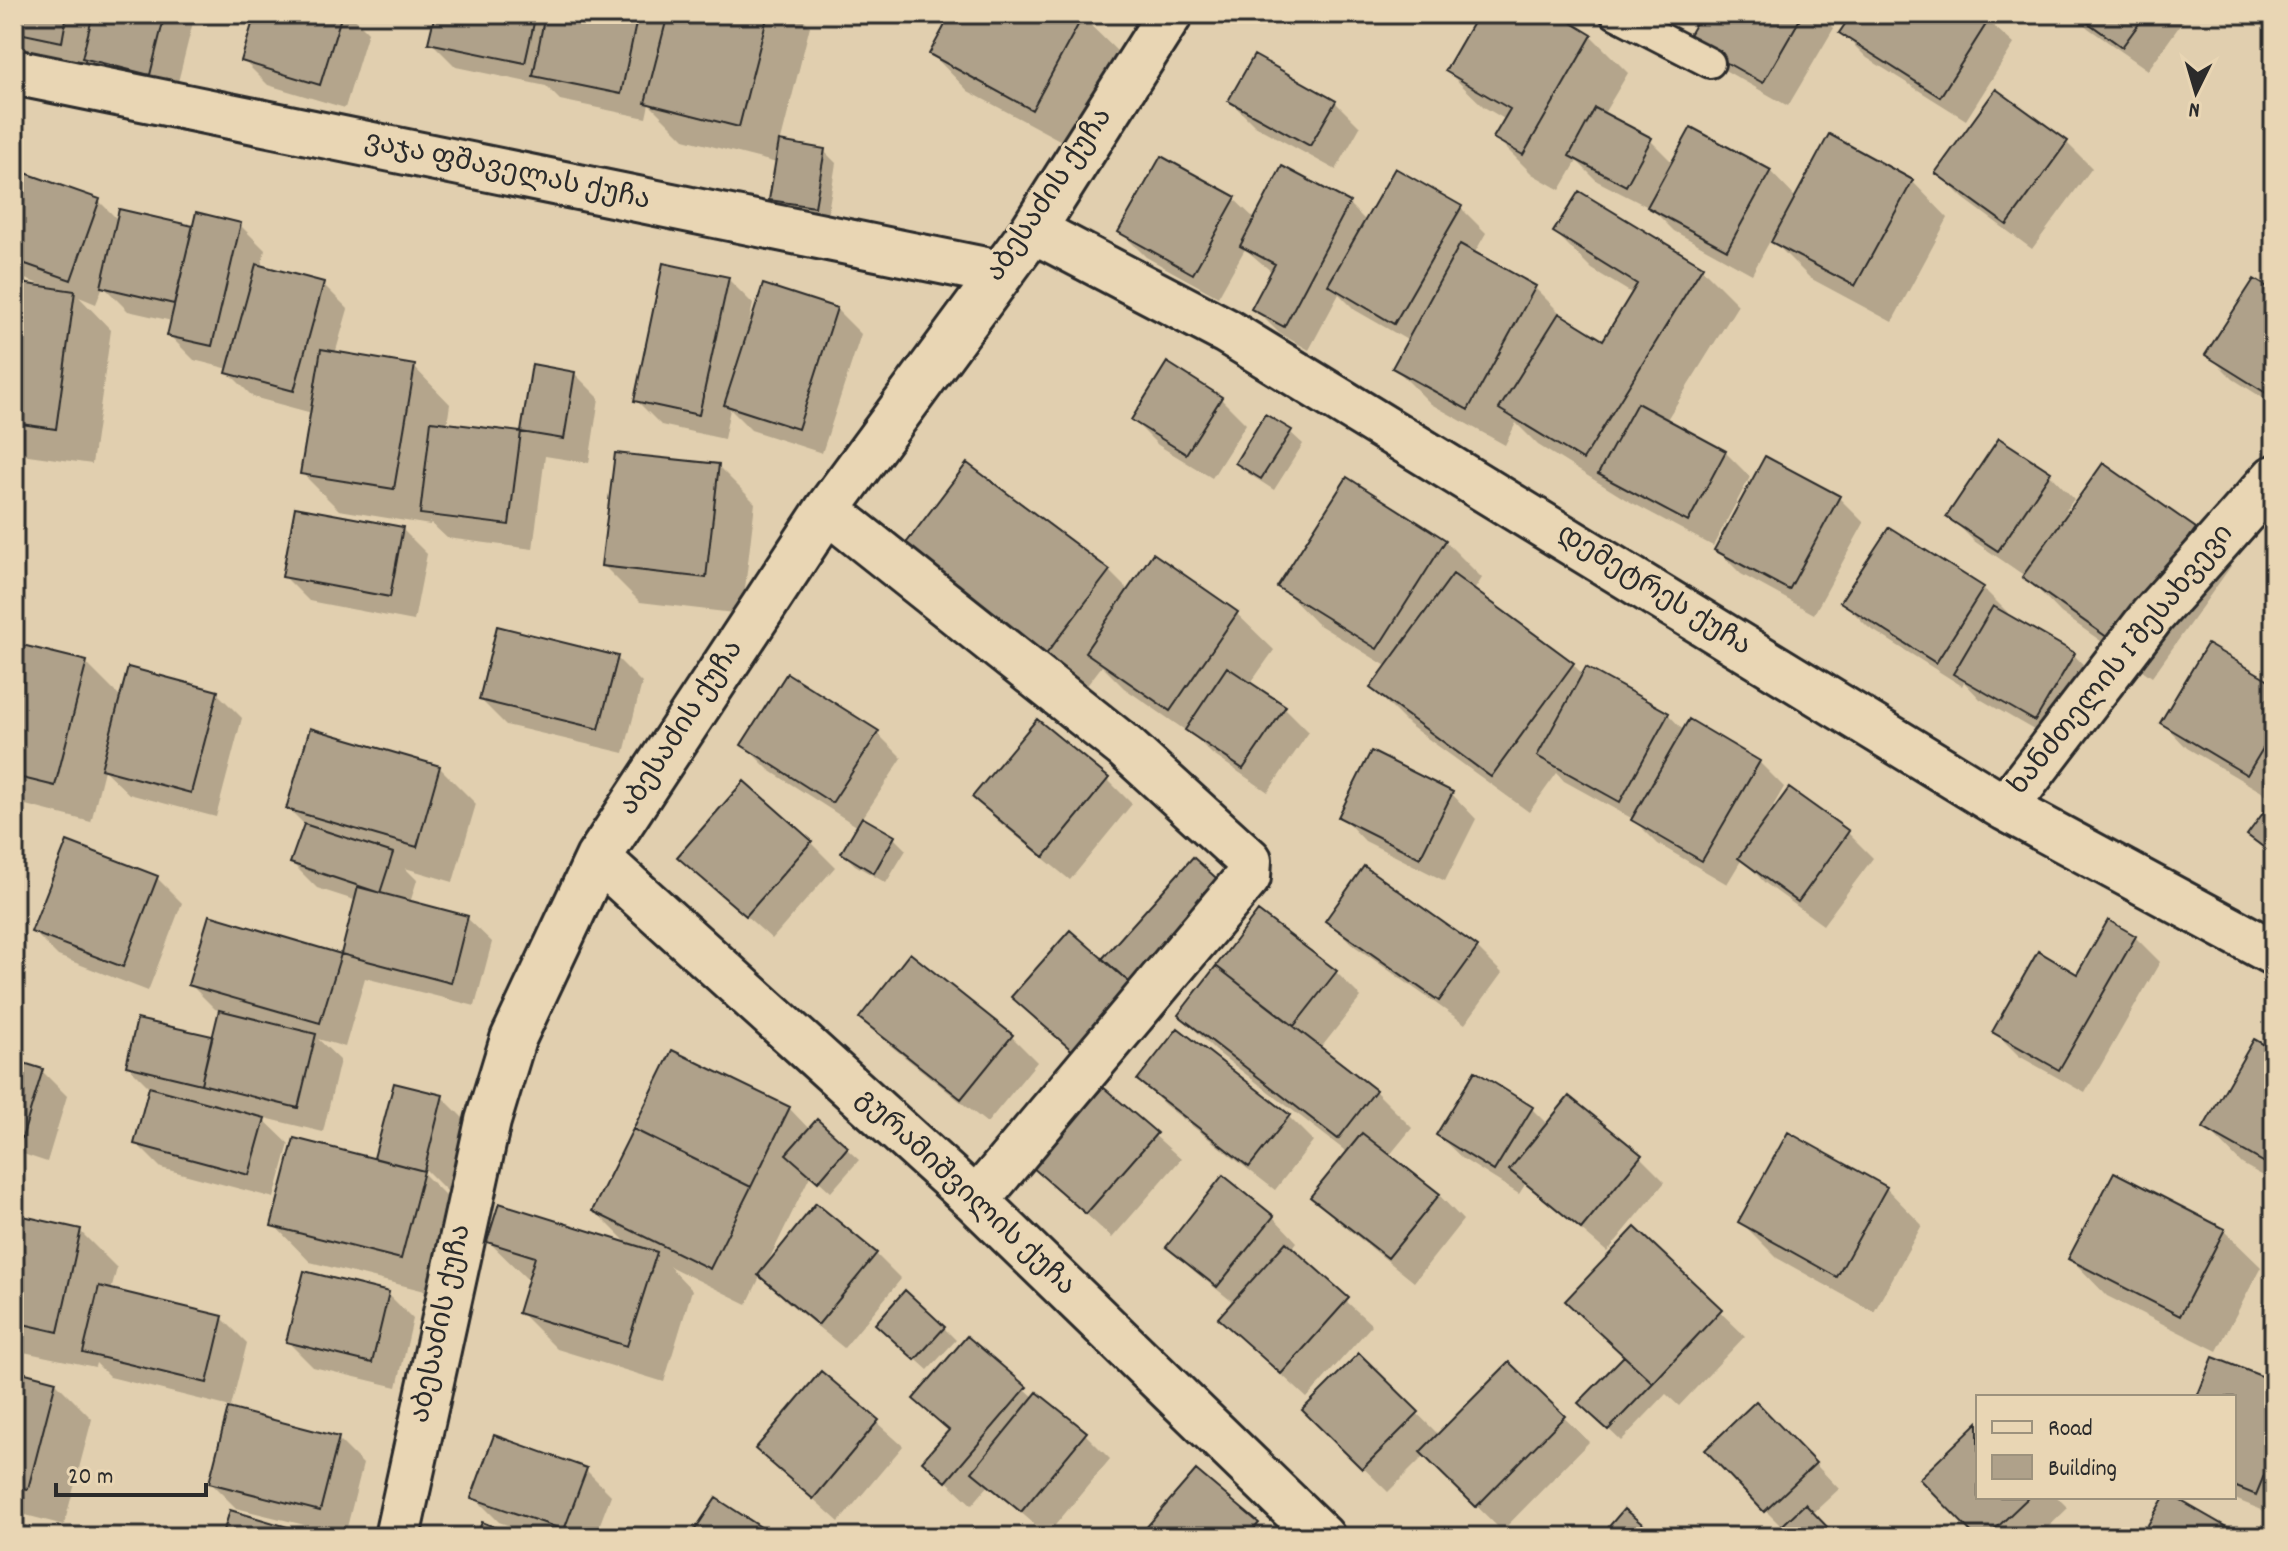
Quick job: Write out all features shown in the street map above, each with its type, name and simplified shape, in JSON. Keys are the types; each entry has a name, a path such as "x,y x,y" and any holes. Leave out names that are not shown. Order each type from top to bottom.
{"street":[{"name":"აბესაძის ქუჩა","path":"397,1537 488,1121 513,1039 598,858 827,510 1033,230 1170,14"},
{"name":"ვაჯა ფშაველას ქუჩა","path":"14,72 1000,273"},
{"name":"დემეტრეს ქუჩა","path":"1033,230 1226,331 2005,808 2274,953"},
{"name":"ხანძთელის I შესახვევი","path":"2005,808 2152,616 2274,478"},
{"path":"827,510 1125,747 1249,860 1248,877 976,1201"},
{"name":"გურამიშვილის ქუჩა","path":"598,858 976,1201 1322,1537"}],"lane":[{"path":"1615,14 1710,63"}],"building":[{"path":"14,14 67,14 62,42 14,32"},
{"path":"93,14 165,14 150,75 82,58"},
{"path":"255,14 342,14 320,85 241,61"},
{"path":"435,14 536,14 525,63 428,43"},
{"path":"545,14 638,14 621,94 533,76"},
{"path":"668,14 768,14 739,127 645,103"},
{"path":"951,14 1084,14 1032,110 929,54"},
{"path":"1478,14 1557,14 1592,35 1523,155 1493,138 1510,109 1445,71"},
{"path":"1701,14 1803,14 1763,83 1686,40"},
{"path":"1852,14 1984,14 1990,18 1940,97 1839,33"},
{"path":"2076,14 2146,14 2122,47"},
{"path":"1254,55 1336,101 1310,146 1228,101"},
{"path":"1996,89 2068,141 2007,225 1935,173"},
{"path":"1595,108 1652,138 1626,186 1569,156"},
{"path":"1691,127 1771,170 1727,250 1647,207"},
{"path":"1829,134 1913,180 1855,286 1771,242"},
{"path":"779,141 825,149 815,207 769,200"},
{"path":"1161,156 1236,197 1193,274 1118,232"},
{"path":"1282,166 1350,202 1284,327 1251,309 1275,264 1240,246"},
{"path":"1395,168 1462,206 1394,324 1328,285"},
{"path":"14,169 100,199 71,280 14,260"},
{"path":"1579,191 1703,266 1583,460 1499,409 1559,313 1603,340 1637,284 1553,232"},
{"path":"119,209 193,226 174,304 101,287"},
{"path":"196,212 241,223 212,346 167,336"},
{"path":"1460,244 1536,286 1468,410 1392,368"},
{"path":"663,263 729,277 699,415 634,401"},
{"path":"256,264 324,282 294,391 226,373"},
{"path":"2254,279 2274,291 2274,398 2205,355"},
{"path":"14,282 75,291 56,429 14,423"},
{"path":"763,284 837,308 798,429 724,405"},
{"path":"321,349 415,365 394,489 300,474"},
{"path":"1167,362 1222,397 1186,454 1131,420"},
{"path":"532,364 575,372 564,439 521,432"},
{"path":"1637,403 1726,451 1688,522 1598,474"},
{"path":"1265,414 1292,430 1261,479 1235,463"},
{"path":"431,421 521,432 509,525 420,514"},
{"path":"1999,438 2051,472 1998,551 1946,517"},
{"path":"615,453 719,464 706,578 601,566"},
{"path":"1765,456 1840,496 1789,590 1714,550"},
{"path":"967,463 1110,570 1044,657 901,550"},
{"path":"2103,463 2196,528 2114,642 2022,577"},
{"path":"1347,477 1446,540 1377,649 1277,587"},
{"path":"295,507 403,527 390,597 282,577"},
{"path":"1889,527 1984,587 1936,663 1840,602"},
{"path":"1153,553 1238,612 1170,711 1085,652"},
{"path":"1453,574 1574,663 1491,777 1370,688"},
{"path":"1993,606 2075,653 2035,721 1953,674"},
{"path":"497,626 618,656 599,729 479,700"},
{"path":"14,643 87,661 55,786 14,776"},
{"path":"2207,644 2274,683 2274,730 2247,775 2160,723"},
{"path":"128,667 218,691 191,793 101,769"},
{"path":"1227,667 1286,706 1243,769 1185,730"},
{"path":"1586,667 1669,713 1620,802 1537,756"},
{"path":"787,673 879,731 832,803 741,745"},
{"path":"1037,719 1109,778 1044,857 972,797"},
{"path":"1689,719 1760,761 1702,861 1631,820"},
{"path":"310,728 440,766 417,847 286,809"},
{"path":"1371,751 1453,792 1420,858 1338,817"},
{"path":"744,781 812,841 746,916 677,857"},
{"path":"1789,788 1849,831 1798,902 1738,858"},
{"path":"2274,798 2274,855 2247,835"},
{"path":"862,817 895,836 874,873 841,853"},
{"path":"304,824 393,853 380,893 290,863"},
{"path":"67,841 158,876 123,967 31,932"},
{"path":"1193,857 1225,886 1135,987 1102,959"},
{"path":"1364,866 1478,947 1439,1001 1325,921"},
{"path":"358,887 468,916 451,983 341,954"},
{"path":"1258,911 1337,971 1294,1026 1216,966"},
{"path":"209,915 341,954 320,1023 188,985"},
{"path":"2108,920 2136,936 2059,1070 1992,1032 2038,951 2077,974"},
{"path":"1070,930 1135,987 1076,1054 1011,997"},
{"path":"910,953 1013,1035 961,1099 859,1018"},
{"path":"1216,966 1376,1090 1338,1139 1178,1015"},
{"path":"219,1010 316,1034 298,1108 201,1084"},
{"path":"137,1019 212,1036 201,1084 126,1066"},
{"path":"1178,1028 1290,1115 1249,1167 1137,1080"},
{"path":"2254,1039 2274,1050 2274,1168 2203,1128"},
{"path":"672,1050 790,1107 751,1187 633,1129"},
{"path":"14,1060 43,1069 22,1138 14,1136"},
{"path":"1475,1071 1533,1107 1494,1171 1436,1135"},
{"path":"394,1083 443,1095 424,1171 374,1158"},
{"path":"149,1087 265,1118 249,1175 134,1144"},
{"path":"1103,1087 1157,1133 1086,1214 1032,1167"},
{"path":"1569,1096 1642,1155 1581,1229 1509,1170"},
{"path":"817,1119 848,1147 818,1182 786,1154"},
{"path":"633,1129 751,1187 710,1269 592,1211"},
{"path":"1788,1132 1887,1187 1837,1277 1738,1222"},
{"path":"1362,1133 1440,1194 1388,1258 1310,1197"},
{"path":"294,1138 424,1171 401,1259 271,1226"},
{"path":"2114,1172 2225,1229 2180,1316 2068,1259"},
{"path":"1223,1175 1274,1216 1217,1287 1166,1247"},
{"path":"499,1203 657,1252 627,1346 518,1313 535,1257 487,1242"},
{"path":"816,1203 877,1253 818,1325 758,1275"},
{"path":"14,1214 81,1229 58,1332 14,1322"},
{"path":"1635,1227 1722,1309 1653,1383 1565,1301"},
{"path":"1286,1242 1349,1298 1281,1374 1218,1318"},
{"path":"304,1271 389,1292 372,1363 286,1342"},
{"path":"99,1286 223,1316 207,1383 83,1353"},
{"path":"905,1290 945,1327 915,1360 875,1324"},
{"path":"967,1336 1027,1387 946,1482 922,1461 949,1430 913,1399"},
{"path":"1359,1353 1419,1412 1362,1469 1302,1410"},
{"path":"1624,1356 1653,1383 1608,1430 1578,1403"},
{"path":"2213,1357 2274,1381 2274,1451 2256,1495 2236,1487 2236,1395 2198,1395"},
{"path":"1509,1362 1565,1416 1476,1507 1420,1452"},
{"path":"14,1370 56,1381 28,1489 14,1486"},
{"path":"821,1371 879,1420 813,1499 755,1449"},
{"path":"1037,1392 1087,1432 1021,1512 972,1472"},
{"path":"1756,1401 1816,1463 1764,1512 1705,1450"},
{"path":"228,1408 339,1437 320,1511 209,1483"},
{"path":"1976,1424 1976,1499 2027,1499 1987,1537 1976,1537 1919,1479"},
{"path":"494,1435 587,1468 564,1530 471,1498"},
{"path":"1196,1470 1259,1523 1247,1537 1138,1537"},
{"path":"716,1498 776,1537 690,1537"},
{"path":"2163,1499 2178,1499 2244,1537 2141,1537"},
{"path":"1805,1504 1837,1537 1770,1537"},
{"path":"1624,1509 1658,1537 1600,1537"},
{"path":"230,1510 311,1534 310,1537 222,1537"},
{"path":"482,1522 519,1537 476,1537"}]}
